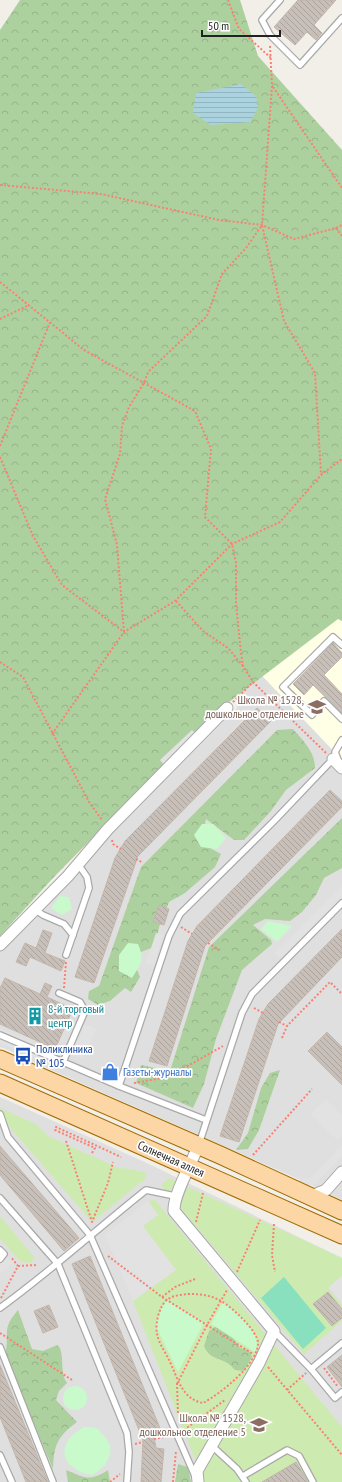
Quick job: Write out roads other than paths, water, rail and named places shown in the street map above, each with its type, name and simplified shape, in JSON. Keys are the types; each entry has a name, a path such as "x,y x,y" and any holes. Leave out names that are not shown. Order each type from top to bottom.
{"main road":[{"name":"Солнечная аллея","path":"0,1059 342,1211"},
{"name":"Солнечная аллея","path":"0,1083 342,1235"}],"street":[{"path":"0,945 78,864 108,829 227,708"},
{"path":"198,1146 190,1167 175,1196 174,1211 192,1235 274,1331 258,1357 212,1446 197,1471 198,1482"},
{"path":"311,1196 326,1190 342,1172"}],"lane":[{"path":"280,0 262,20 270,35 300,65 342,18"},
{"path":"342,645 334,637 283,687 312,715 324,701 342,719"},
{"path":"119,1086 169,936 180,914 269,826 338,765 335,752 342,740"},
{"path":"66,955 89,888 87,877 78,864"},
{"path":"198,1146 233,1041 252,994 342,903"},
{"path":"34,909 43,915 64,924 73,935"},
{"path":"61,994 80,1002 85,1011 63,1062"},
{"path":"0,1035 119,1086 206,1120"},
{"path":"0,1114 8,1137 90,1235 198,1482"},
{"path":"0,1308 58,1264 90,1235 146,1190 175,1196"},
{"path":"0,1198 58,1264 128,1433 129,1452 127,1482"},
{"path":"0,1250 4,1254 0,1258"},
{"path":"274,1331 311,1369 335,1398 342,1392"},
{"path":"311,1369 342,1343"},
{"path":"0,1348 53,1482"},
{"path":"212,1446 243,1476 246,1482"},
{"path":"243,1476 287,1450 298,1456 313,1482"},
{"path":"0,1454 12,1482"}],"water":[{"path":"241,84 256,96 258,108 250,122 211,125 193,113 196,93"}],"place":[{"name":"Школа № 1528, дошкольное отделение","path":"317,707"},
{"name":"8-й торговый центр","path":"35,1016"},
{"name":"Поликлиника № 105","path":"23,1056"},
{"name":"Газеты-журналы","path":"110,1072"},
{"name":"Школа № 1528, дошкольное отделение 5","path":"259,1425"}]}
